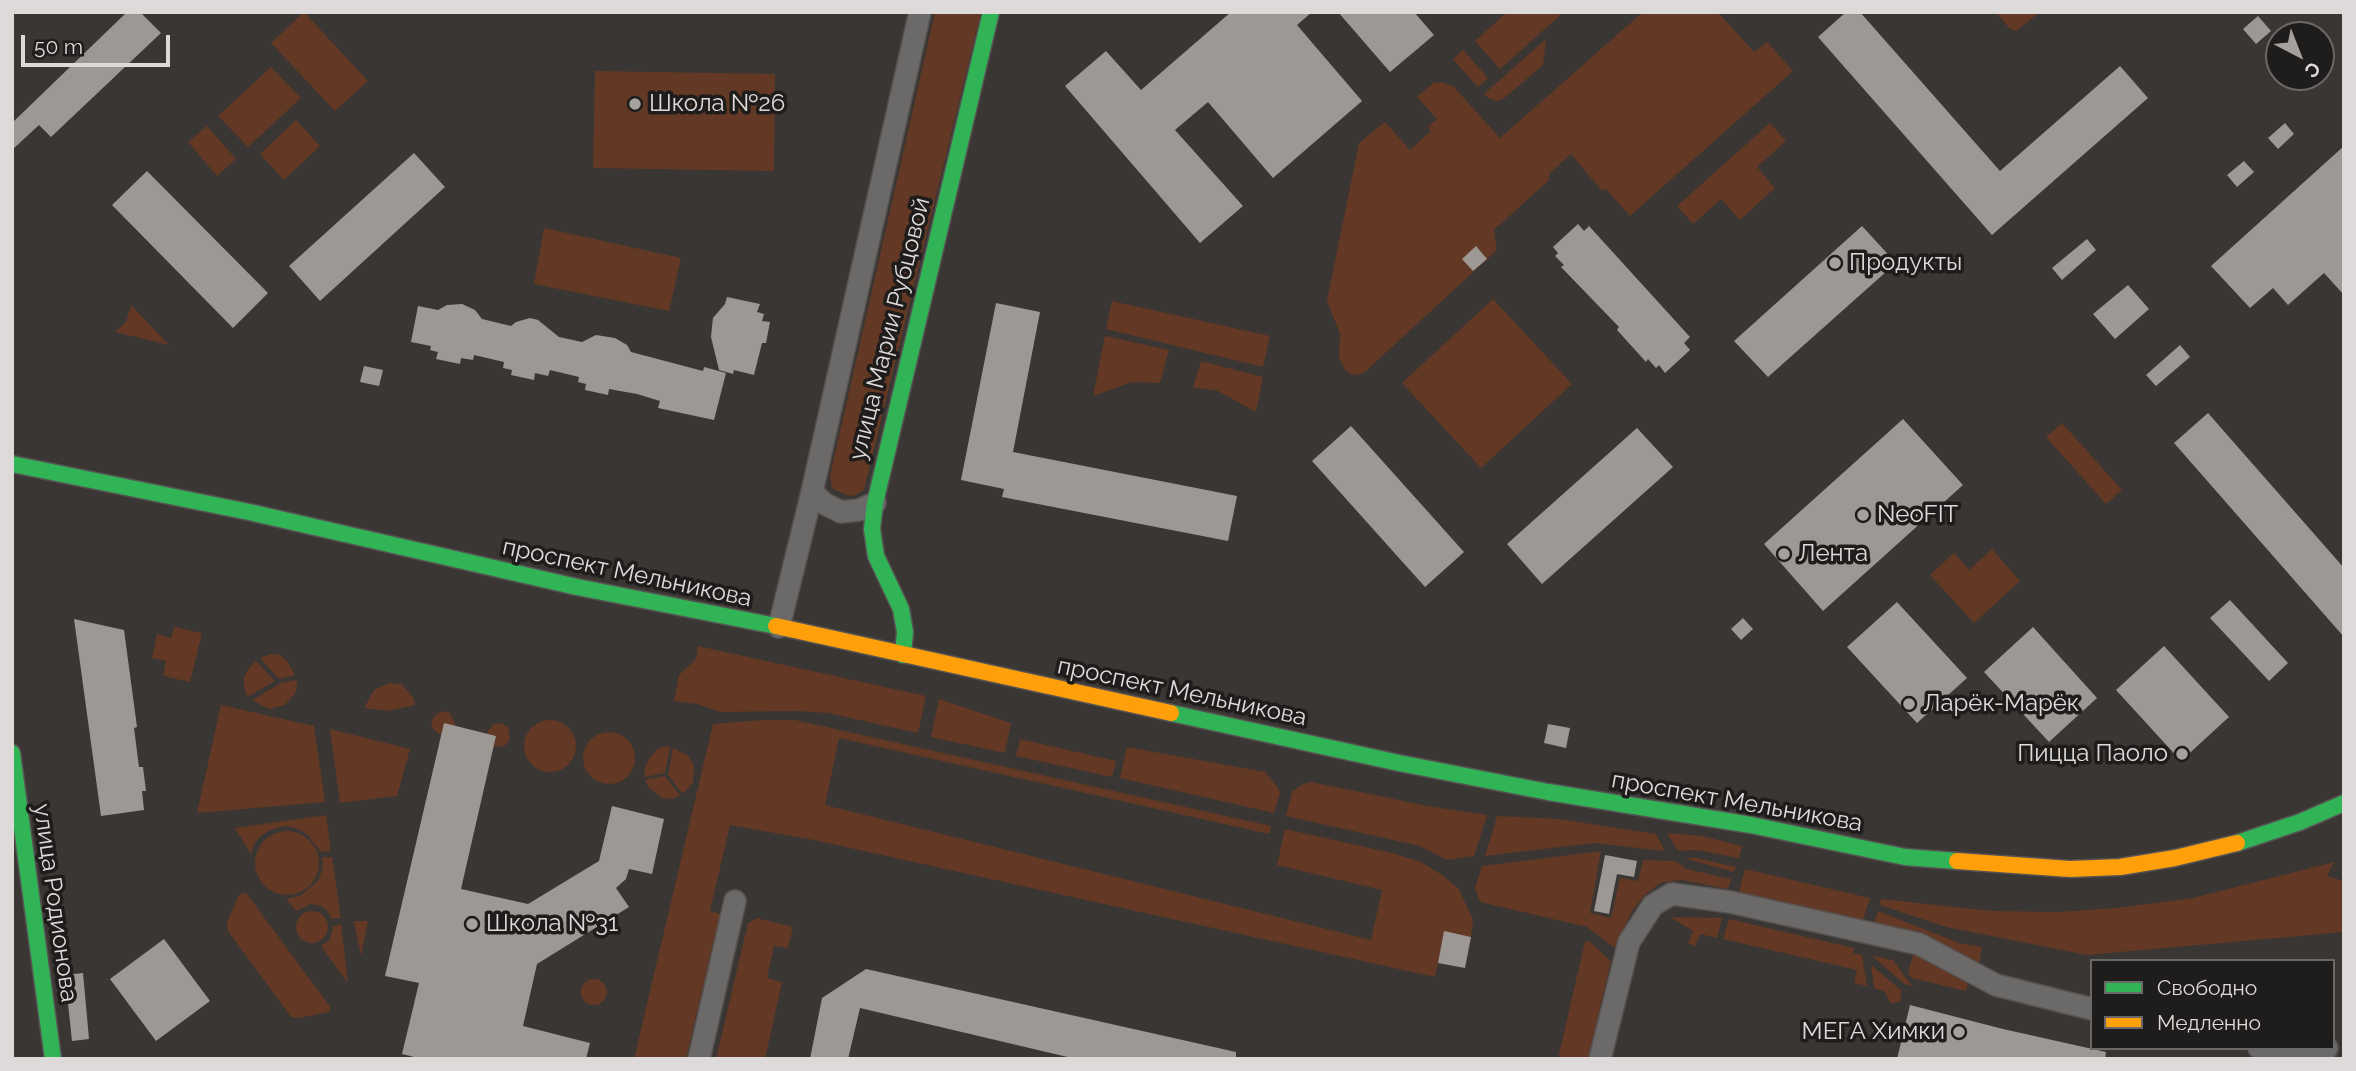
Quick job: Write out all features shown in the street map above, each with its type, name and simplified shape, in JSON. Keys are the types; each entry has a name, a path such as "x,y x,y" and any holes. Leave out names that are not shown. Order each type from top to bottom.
{"street":[{"name":"улица Марии Рубцовой","path":"779,627 920,12"},
{"name":"улица Марии Рубцовой","path":"903,655 905,632 901,609 876,556 872,529 875,503 991,12"},
{"name":"проспект Мельникова","path":"12,464 249,512 578,587 779,627 1501,783 1751,825 1905,857 2070,869 2120,867 2175,858 2236,843 2300,822 2344,803"},
{"path":"812,492 825,504 841,512 859,510 875,503"},
{"name":"улица Родионова","path":"12,753 52,1059"},
{"path":"1600,1059 1629,942 1653,905 1672,894 1730,902 1919,944 1996,985 2090,1008"},
{"path":"699,1059 735,901"},
{"path":"2267,1050 2302,1059"}],"shaded area":[{"path":"304,12 368,81 335,111 271,43"},
{"path":"935,12 981,12 864,490 854,496 846,495 832,488 830,476"},
{"path":"1507,12 1564,12 1500,69 1475,41"},
{"path":"1643,12 1718,12 1754,52 1767,42 1793,71 1630,216 1606,189 1602,191 1571,154 1549,174 1549,180 1494,230 1497,250 1365,372 1358,375 1345,370 1339,357 1340,334 1327,301 1359,143 1385,122 1410,150 1431,131 1428,127 1437,119 1417,97 1433,83 1440,82 1453,86 1500,138"},
{"path":"1996,12 2040,12 2016,31 2009,28"},
{"path":"1546,39 1543,65 1503,99 1497,101 1484,94"},
{"path":"1463,50 1488,78 1478,87 1453,59"},
{"path":"271,67 301,98 248,147 218,116"},
{"path":"595,71 775,74 774,171 593,168"},
{"path":"296,120 320,146 284,180 260,154"},
{"path":"1770,123 1786,141 1757,167 1775,188 1740,220 1721,199 1693,224 1677,206"},
{"path":"207,126 236,159 217,176 188,142"},
{"path":"544,228 681,258 669,311 534,284"},
{"path":"1493,299 1572,384 1481,468 1402,383"},
{"path":"1112,301 1270,336 1263,367 1106,329"},
{"path":"131,305 169,345 115,332 126,322"},
{"path":"1105,336 1169,350 1160,383 1132,382 1093,396"},
{"path":"1201,361 1263,377 1256,412 1218,391 1193,387"},
{"path":"2062,423 2122,490 2106,504 2046,437"},
{"path":"1992,549 2020,581 1974,623 1930,575 1954,553 1969,570"},
{"path":"174,627 202,633 190,682 163,676 166,661 152,658 157,634 171,638"},
{"path":"698,646 926,696 918,733 828,713 721,712 697,704 674,701 679,675 696,659"},
{"path":"271,654 280,655 287,661 295,675 279,679 260,658"},
{"path":"256,661 275,681 247,697 244,677"},
{"path":"297,680 296,692 285,705 269,709 252,700 281,683"},
{"path":"389,683 401,684 414,698 415,705 388,711 364,708 374,690"},
{"path":"939,699 1011,723 1005,753 931,737"},
{"path":"221,705 314,726 325,802 197,813"},
{"path":"442,711 450,713 455,726 444,723 441,735 433,729 431,722 435,715"},
{"path":"550,720 560,722 568,728 574,736 574,756 568,764 560,770 550,772 540,770 532,764 526,756 524,746 526,736 532,728 540,722"},
{"path":"795,720 1271,826 1269,834 839,738 825,805 1371,940 1382,890 1277,865 1285,829 1421,862 1459,889 1473,920 1471,937 1444,932 1435,977 814,840 730,825 710,911 720,914 686,1059 634,1059 713,724"},
{"path":"501,723 508,727 510,738 506,745 498,747 494,746 496,736 486,733 494,724"},
{"path":"330,729 410,749 397,796 340,803"},
{"path":"609,732 619,734 627,740 633,748 633,768 627,776 619,782 609,784 599,782 591,776 585,768 583,758 585,748 591,740 599,734"},
{"path":"1020,739 1116,761 1112,777 1016,756"},
{"path":"668,746 665,773 645,777 644,770 650,757 659,748"},
{"path":"1127,747 1265,772 1280,793 1274,813 1120,778"},
{"path":"673,748 687,755 694,765 693,783 683,794 668,775"},
{"path":"665,776 680,795 672,799 662,798 649,788 645,780"},
{"path":"1311,782 1487,815 1474,856 1447,860 1420,846 1286,816 1292,792"},
{"path":"326,815 331,851 321,852 308,835 286,826 270,830 261,836 254,844 251,854 235,828"},
{"path":"1497,816 1559,819 1656,834 1665,851 1594,843 1485,856"},
{"path":"287,831 305,837 313,845 319,863 313,881 305,889 287,895 269,889 261,881 255,863 261,845 269,837"},
{"path":"1667,833 1702,836 1742,846 1739,858 1697,850 1678,851"},
{"path":"1601,851 1590,913 1611,918 1620,878 1638,881 1643,860 1675,861 1687,869 1731,879 1728,889 1681,880 1660,883 1645,895 1632,911 1615,948 1587,927 1480,902 1475,888 1482,866"},
{"path":"322,857 332,857 341,918 332,919 326,909 311,904 296,911 286,899 300,896 318,881 323,868"},
{"path":"1683,858 1697,858 1736,867 1734,872"},
{"path":"2334,862 2327,876 2344,881 2344,932 2087,955 1946,927 1880,905 1881,899 1992,911 2059,912 2116,908 2193,898"},
{"path":"1745,869 1870,898 1863,920 1739,892"},
{"path":"247,894 331,1008 329,1012 291,1017 228,931 227,922 239,895"},
{"path":"312,911 324,915 328,927 324,939 312,943 300,939 296,927 300,915"},
{"path":"1878,911 1959,943 1982,947 1979,964 1923,934 1874,924"},
{"path":"1670,917 1722,918 1717,938 1700,934 1695,946 1688,943 1693,931"},
{"path":"757,918 793,927 788,948 774,946 767,978 782,982 765,1059 716,1059 748,923"},
{"path":"1729,919 1854,948 1853,953 1862,955 1867,986 1854,983 1857,970 1723,939"},
{"path":"354,921 368,921 361,956"},
{"path":"341,924 348,983 321,946 330,939 333,926"},
{"path":"1585,941 1590,942 1611,961 1588,1059 1558,1059"},
{"path":"1914,953 1968,983 1966,991 1912,978 1908,972"},
{"path":"1871,955 1893,960 1914,986 1904,984"},
{"path":"1871,965 1902,991 1900,1002 1890,1003 1885,992 1874,988"},
{"path":"594,979 603,983 607,992 603,1001 594,1005 585,1001 581,992 585,983"}],"building":[{"path":"127,12 140,12 161,33 51,137 39,125 12,150 12,123"},
{"path":"1231,12 1312,12 1297,25 1362,101 1273,178 1208,102 1175,130 1243,206 1200,243 1065,86 1106,51 1141,90"},
{"path":"1338,12 1414,12 1434,35 1390,72"},
{"path":"1846,12 1860,12 2000,171 2120,66 2148,98 1992,235 1818,37"},
{"path":"2258,16 2265,24 2265,36 2256,44 2243,29"},
{"path":"2285,123 2294,134 2278,149 2268,138"},
{"path":"2344,146 2344,295 2324,273 2288,305 2273,288 2250,308 2211,266"},
{"path":"414,153 445,187 320,301 289,266"},
{"path":"2244,161 2254,172 2237,187 2227,175"},
{"path":"147,171 268,293 233,328 112,205"},
{"path":"1578,224 1584,231 1589,226 1690,337 1684,343 1690,350 1665,373 1659,365 1656,368 1648,359 1646,362 1617,330 1619,327 1561,267 1564,265 1555,256 1558,253 1553,247"},
{"path":"1862,226 1896,263 1768,377 1734,341"},
{"path":"2087,239 2096,250 2062,280 2052,268"},
{"path":"1476,246 1487,259 1473,271 1462,259"},
{"path":"2128,285 2149,309 2115,339 2093,314"},
{"path":"727,297 760,304 757,312 764,314 762,321 770,322 766,343 762,343 754,375 734,370 733,374 719,370 711,337 712,327 713,318 725,304"},
{"path":"996,303 1040,312 1013,452 1237,496 1228,541 1002,497 1004,489 961,480"},
{"path":"462,304 475,310 482,319 511,326 530,318 538,320 559,337 582,342 596,335 615,338 627,345 631,352 703,371 704,367 726,373 714,420 658,408 660,401 637,394 609,389 608,395 585,390 586,384 578,382 579,377 550,370 548,376 535,373 534,380 511,375 512,370 503,368 504,362 474,355 473,360 461,358 460,364 436,359 438,352 430,350 431,346 411,342 418,306 438,310 447,305"},
{"path":"2180,345 2190,357 2156,386 2146,375"},
{"path":"364,366 383,370 379,386 360,382"},
{"path":"2208,413 2344,568 2344,637 2174,443"},
{"name":"NeoFIT","path":"1903,419 1963,485 1823,611 1764,544"},
{"path":"1351,426 1464,552 1425,587 1312,461"},
{"path":"1637,428 1673,467 1542,584 1507,544"},
{"path":"2230,600 2288,663 2269,681 2210,618"},
{"path":"1897,602 1967,678 1917,723 1847,647"},
{"path":"1743,618 1753,629 1741,640 1731,629"},
{"path":"74,619 124,630 137,727 134,728 139,767 143,767 146,791 142,791 144,810 101,816"},
{"path":"2033,627 2097,698 2049,742 1984,672"},
{"path":"2164,646 2229,717 2181,761 2116,690"},
{"path":"444,723 496,736 461,889 528,904 599,861 612,806 664,819 652,874 629,869 626,879 616,888 629,907 537,964 523,1026 590,1043 586,1059 422,1059 402,1054 419,983 385,976"},
{"path":"1548,724 1570,728 1566,748 1544,743"},
{"path":"1605,855 1637,861 1634,877 1617,874 1609,914 1594,911"},
{"path":"1444,931 1471,937 1465,968 1438,963"},
{"path":"164,939 210,1001 156,1041 110,979"},
{"path":"866,969 1236,1052 1236,1059 1076,1059 860,1008 848,1059 810,1059 822,998"},
{"path":"83,973 89,1039 72,1041 65,975"},
{"name":"МЕГА Химки","path":"1910,1005 2106,1052 2105,1059 1897,1059"}],"traffic: fast":[{"path":"903,655 905,632 901,609 876,556 872,529 875,503 991,12"},
{"path":"12,464 249,512 577,587 776,626"},
{"path":"1171,713 1399,763 1548,792 1751,825 1905,857 1957,861"},
{"path":"12,753 53,1059"},
{"path":"2237,843 2300,822 2344,803"}],"traffic: slow":[{"path":"776,626 1171,713"},
{"path":"1957,861 2070,869 2120,867 2175,858 2237,843"}],"place":[{"name":"Школа №26","path":"635,104"},
{"name":"Продукты","path":"1835,263"},
{"name":"NeoFIT","path":"1863,515"},
{"name":"Лента","path":"1784,554"},
{"name":"Ларёк-Марёк","path":"1909,704"},
{"name":"Пицца Паоло","path":"2182,754"},
{"name":"Школа №31","path":"472,924"},
{"name":"МЕГА Химки","path":"1959,1032"}]}
